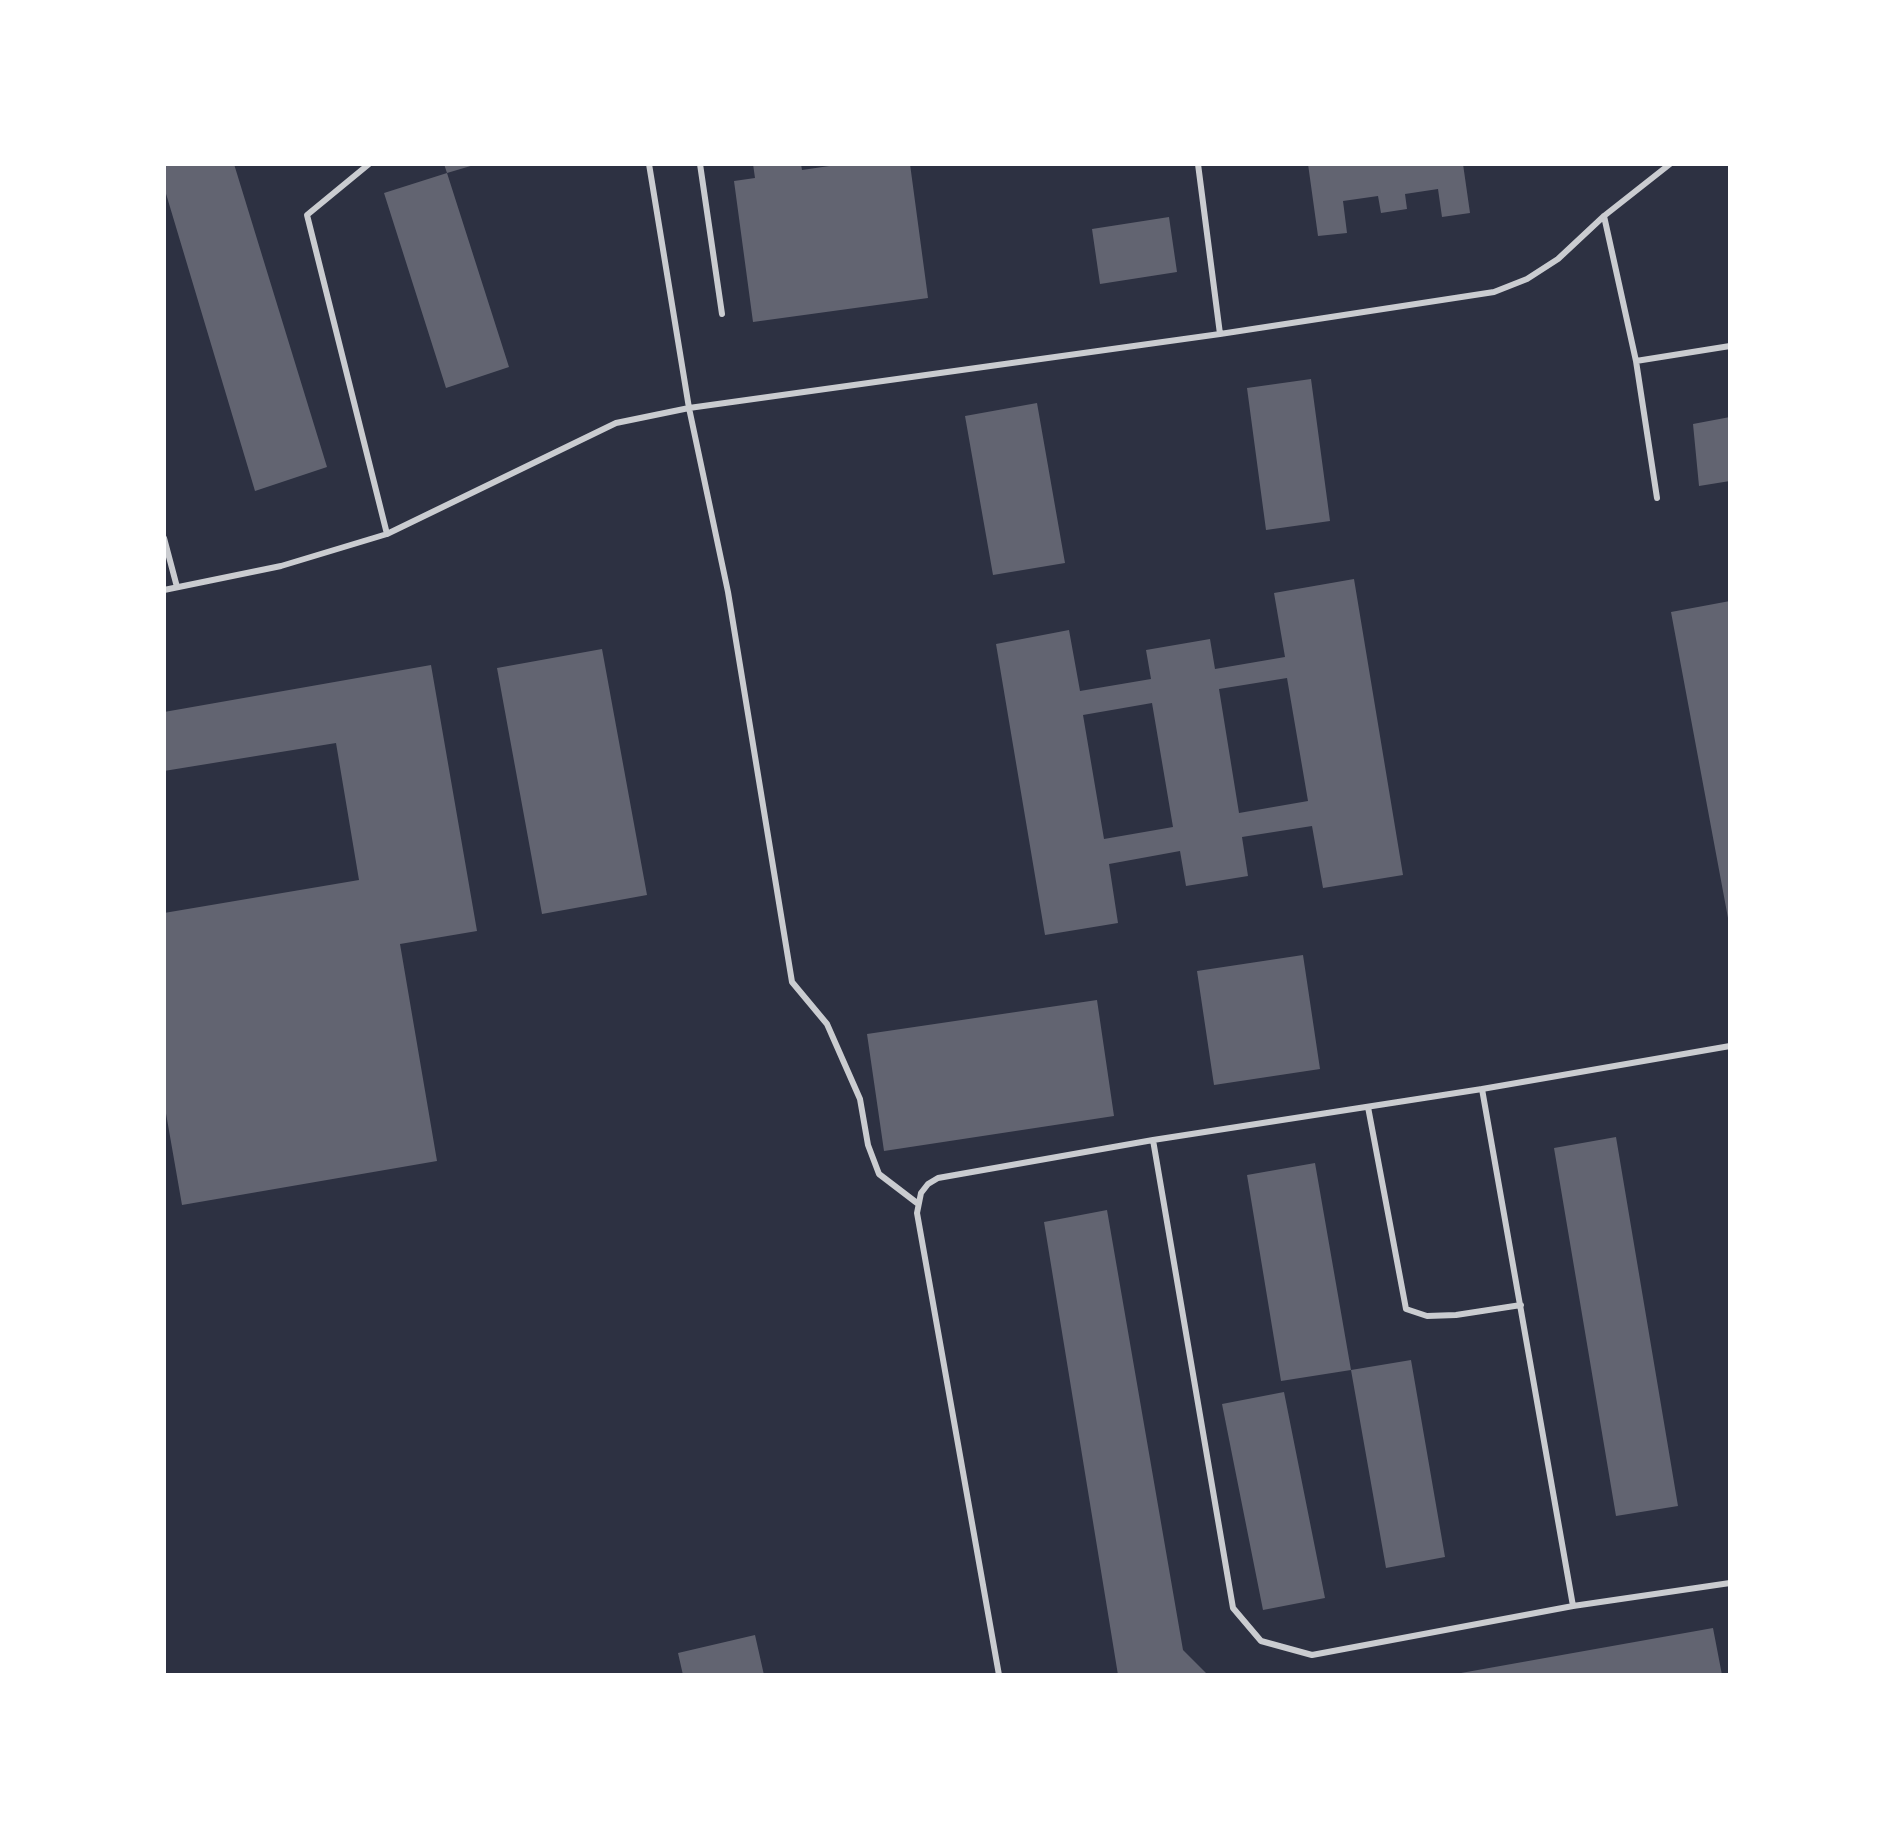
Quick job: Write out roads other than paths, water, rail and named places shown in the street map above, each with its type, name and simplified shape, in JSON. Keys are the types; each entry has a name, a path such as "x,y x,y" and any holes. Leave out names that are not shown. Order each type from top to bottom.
{"lane":[{"path":"369,164 307,215 387,534"},
{"path":"649,164 689,408 728,592 792,982 827,1024 860,1099 868,1145 879,1174 917,1203"},
{"path":"700,164 722,314"},
{"path":"1198,164 1220,334"},
{"path":"164,590 281,566 387,534 616,423 689,408 1220,334 1494,292 1527,279 1558,259 1604,216 1670,164"},
{"path":"1604,216 1636,361 1657,498"},
{"path":"1636,361 1730,346"},
{"path":"164,538 177,587"},
{"path":"999,1675 919,1229 917,1203 921,1193 938,1178 1730,1046"},
{"path":"1482,1089 1573,1606"},
{"path":"1368,1107 1406,1309 1427,1316 1442,1316 1521,1305"},
{"path":"1153,1140 1233,1608 1261,1641 1312,1655 1573,1606 1730,1583"}]}
